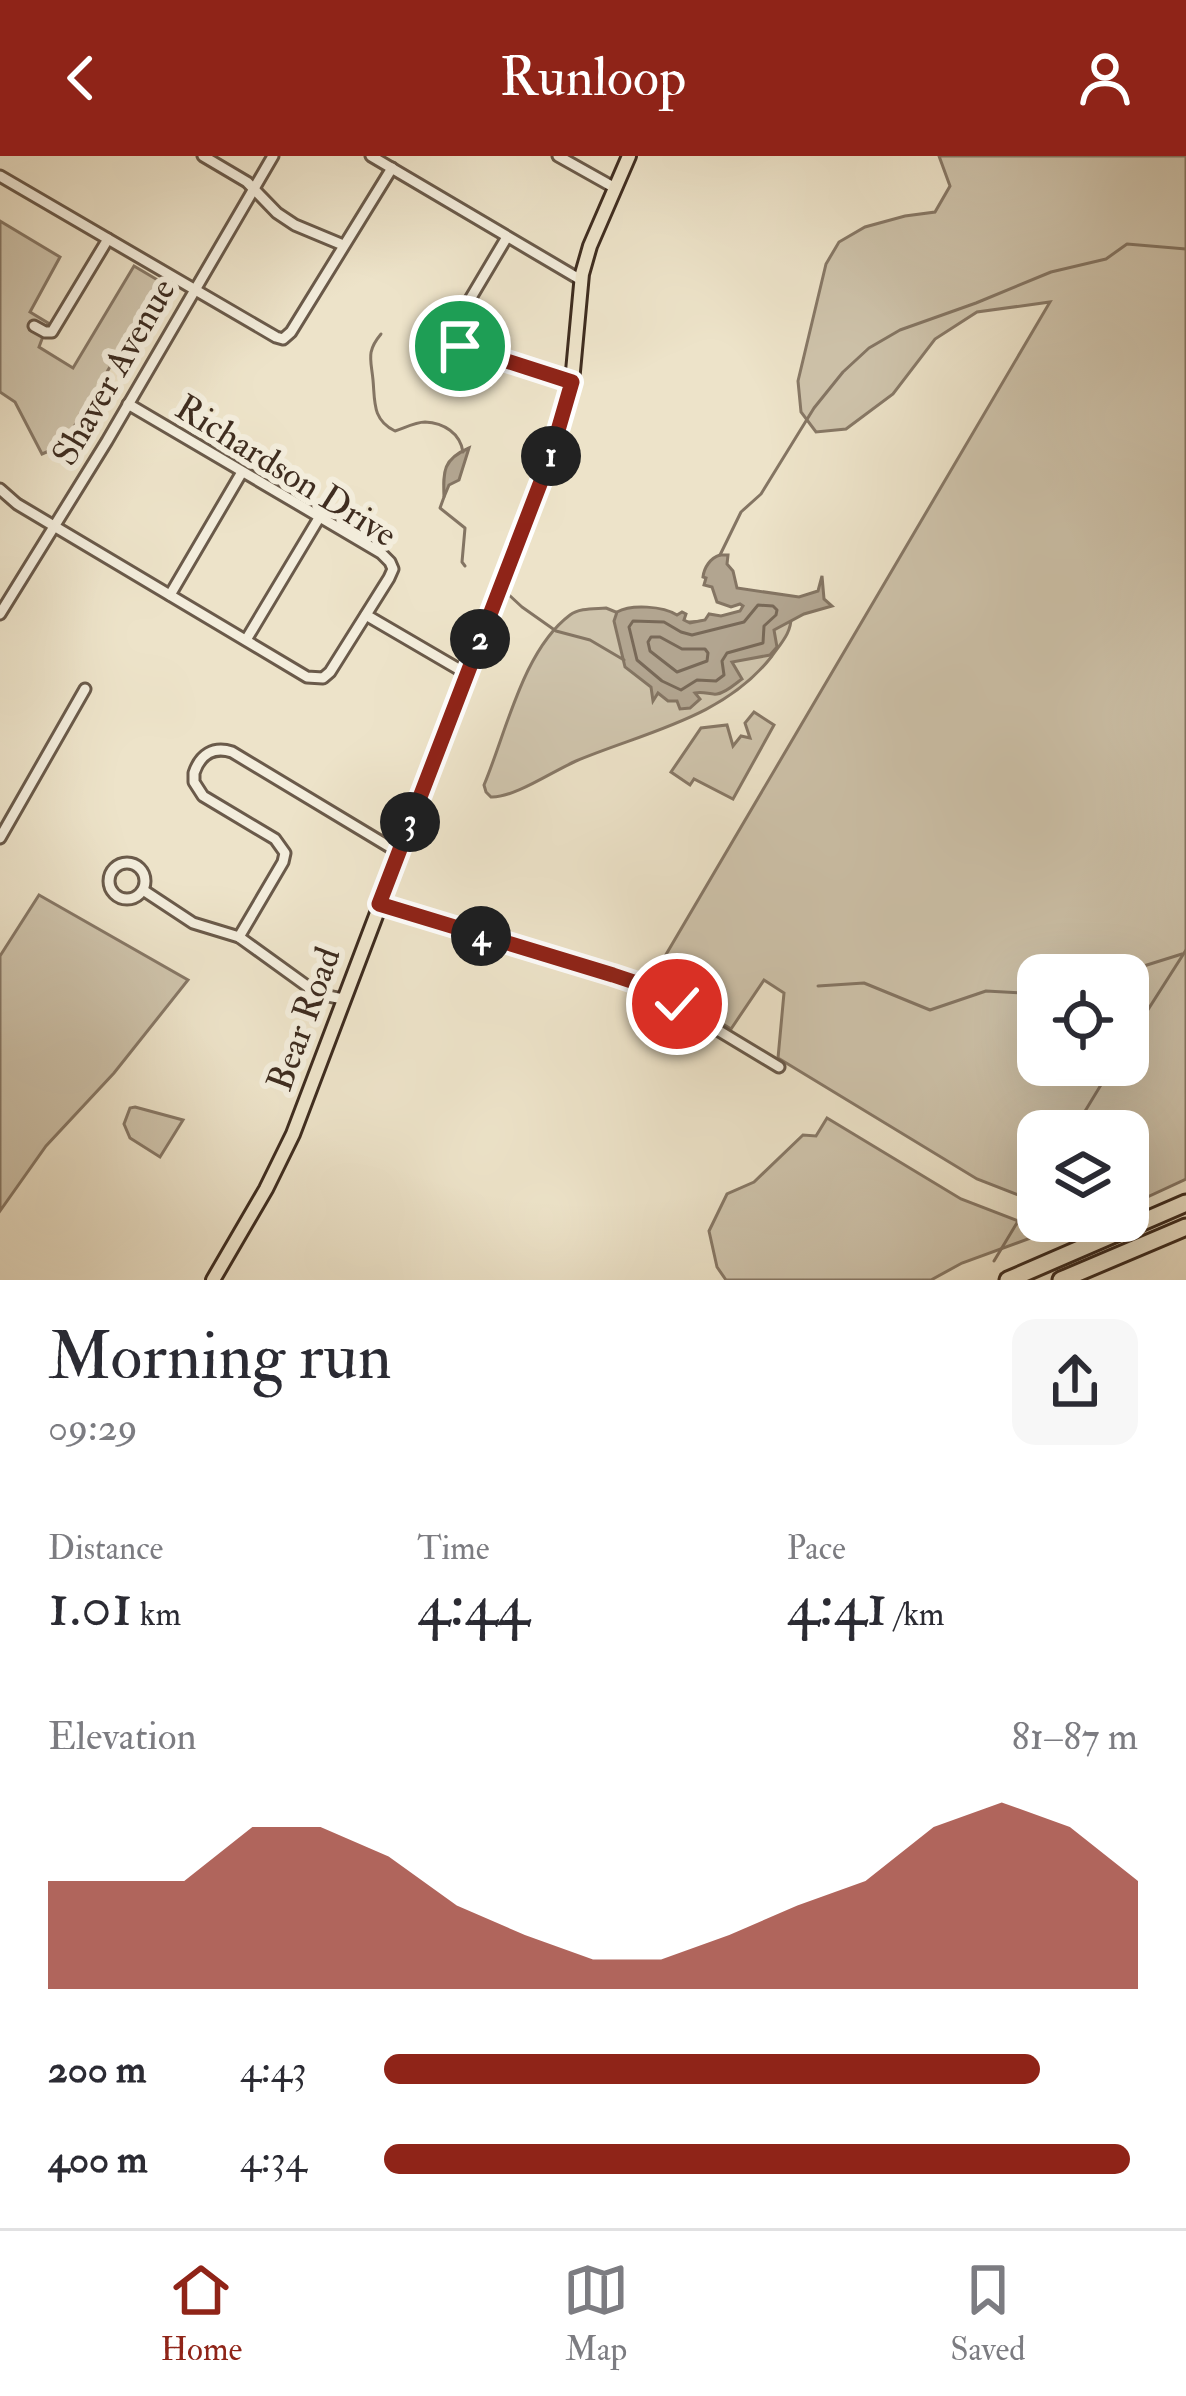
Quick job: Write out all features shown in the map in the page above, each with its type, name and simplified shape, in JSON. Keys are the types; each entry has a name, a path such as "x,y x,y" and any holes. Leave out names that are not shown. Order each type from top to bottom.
{"highway":[{"path":"1008,1280 1186,1203"},
{"path":"1060,1280 1186,1226"}],"main road":[{"name":"Bear Road","path":"213,1280 281,1160 550,458 572,382 581,280 590,246 629,156"}],"street":[{"path":"203,156 253,188 295,225 344,245"},
{"name":"Shaver Avenue","path":"0,614 273,156"},
{"path":"371,156 581,280"},
{"path":"558,156 615,188"},
{"path":"0,176 284,339 392,168"},
{"path":"508,237 450,333 453,342 572,382"},
{"path":"34,326 49,333 108,239"},
{"name":"Richardson Drive","path":"128,404 381,553 393,569 366,615"},
{"path":"170,595 242,472"},
{"path":"0,489 17,504 314,680 330,672 366,615 466,674"},
{"path":"246,640 320,518"},
{"path":"0,838 86,689"},
{"path":"239,937 285,853 274,839 198,790 194,773 205,754 223,749 232,752 398,852"},
{"path":"122,863 136,865 145,876 143,890 132,899 118,897 109,886 111,872 122,863"},
{"path":"143,890 193,922 239,937 318,994 343,1000"},
{"path":"379,904 643,985 779,1067"}],"shaded area":[{"path":"939,156 1186,156 1186,1179 1149,1196 1149,1110 1017,1110 1017,1194 977,1179 778,1058 784,993 764,980 731,1029 651,980 1050,302 977,312 935,339 893,394 846,429 816,432 801,412 798,381 826,264 839,242 865,227 935,212 950,186"},
{"path":"0,221 60,257 30,312 48,323 39,347 73,368 134,266 161,282 63,445 42,454 15,402 0,392"},
{"path":"606,608 640,622 791,615 791,621 783,641 753,677 707,709 576,761 522,789 491,797 484,785 540,649 574,613"},
{"path":"754,712 774,725 733,799 694,779 690,785 671,772 701,728 727,725 733,746 741,736 750,738 745,723"},
{"path":"39,895 188,980 114,1073 46,1146 0,1211 0,956"},
{"path":"130,1108 183,1120 160,1157 130,1138 124,1124"},
{"path":"827,1118 961,1199 1017,1220 1020,1242 931,1280 726,1280 717,1267 709,1231 727,1194 754,1182 803,1135 816,1136"}],"water":[{"path":"469,448 459,480 449,485 444,497 446,467"},
{"path":"720,555 728,555 737,588 799,597 818,591 822,576 824,599 832,606 774,630 777,647 770,655 732,662 742,679 724,692 695,693 700,699 690,708 680,709 677,701 658,693 653,701 651,687 625,667 614,621 617,612 656,608 677,615 682,612 690,623 705,620 709,614 740,611 740,604 731,607 717,602 712,587 704,585 706,567"}],"waterway":[{"path":"720,555 741,512 761,494 814,408 869,348 900,330 1051,272 1106,259 1127,244 1186,249"},
{"path":"381,334 371,356 378,416 395,431 421,422 439,424 455,434 463,452"},
{"path":"444,497 440,508 465,528 465,566"},
{"path":"508,594 556,631 590,640 624,660"},
{"path":"1149,1008 1186,950"},
{"path":"1149,964 1182,954"},
{"path":"818,986 864,983 930,1010 986,991 1017,993"},
{"path":"1086,1110 1100,1086"},
{"path":"994,1261 1017,1223"}],"route":[{"path":"460,346 572,382 550,458 379,904 643,985 677,1004"}]}
